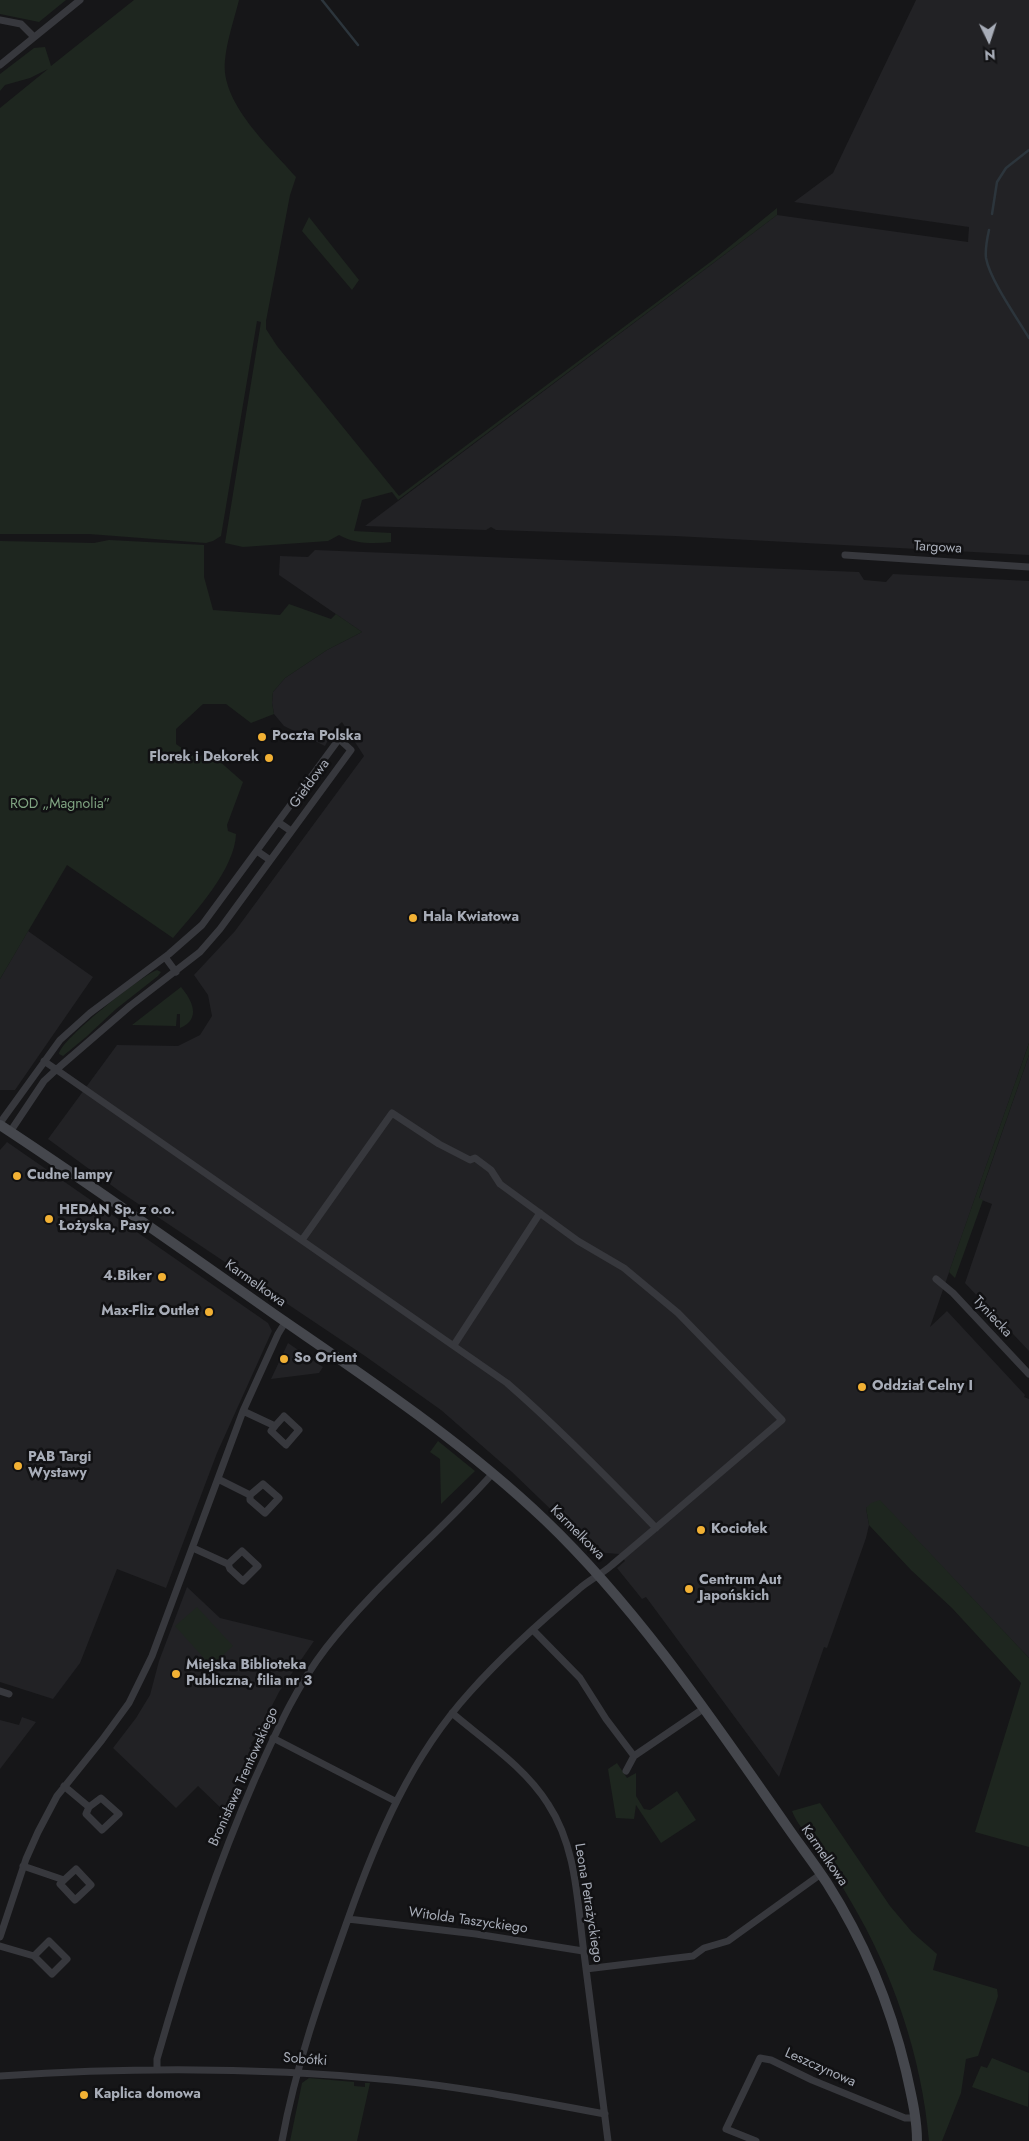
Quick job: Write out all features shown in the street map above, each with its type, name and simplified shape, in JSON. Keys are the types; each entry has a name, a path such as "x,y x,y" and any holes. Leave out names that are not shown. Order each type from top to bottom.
{"street":[{"path":"0,65 80,0"},
{"path":"0,20 21,24 34,38"},
{"name":"Targowa","path":"845,555 1029,567"},
{"name":"Giełdowa","path":"339,739 351,750 220,929 200,952 130,1006 57,1069 3,1127 44,1061 60,1040 77,1024 165,957 202,925 339,739"},
{"path":"278,822 291,831"},
{"path":"257,851 270,860"},
{"path":"165,957 176,972"},
{"path":"44,1061 507,1383 546,1417 656,1528"},
{"path":"282,2141 290,2095 319,1998 348,1918 396,1801 422,1755 452,1713 470,1692 533,1630 580,1588 611,1566 782,1420 678,1313 624,1268 578,1241 500,1184 491,1170 475,1158 470,1160 439,1144 392,1113 302,1240"},
{"name":"Karmelkowa","path":"3,1127 392,1394 493,1473 546,1521 598,1574 660,1649 703,1708 821,1874 859,1938 883,1994 902,2056 915,2118 917,2141"},
{"path":"454,1345 540,1213"},
{"name":"Tyniecka","path":"936,1279 953,1293 1029,1374"},
{"path":"0,1937 23,1866 38,1832 64,1786 102,1740 129,1703 155,1652 243,1411 278,1334 286,1322"},
{"path":"243,1411 275,1426"},
{"name":"Bronisława Trentowskiego","path":"157,2069 160,2050 198,1924 237,1822 273,1738 290,1704 325,1650 353,1615 493,1473"},
{"path":"218,1479 250,1495"},
{"path":"193,1548 228,1564"},
{"path":"533,1630 580,1678 606,1719 634,1756"},
{"path":"0,1691 9,1694"},
{"path":"626,1771 634,1756 703,1708"},
{"name":"Leona Petrażyckiego","path":"452,1713 534,1783 560,1822 571,1854 608,2141"},
{"path":"273,1738 396,1801"},
{"path":"64,1786 89,1807"},
{"path":"101,1798 119,1814 102,1830 86,1814 89,1807 101,1798"},
{"path":"23,1866 64,1880"},
{"path":"76,1869 91,1885 75,1900 60,1884 64,1880 76,1869"},
{"path":"586,1969 693,1956 704,1948 728,1941 821,1874"},
{"name":"Witolda Taszyckiego","path":"348,1918 476,1934 583,1952"},
{"path":"0,1946 34,1956 52,1974 67,1959 49,1941 34,1956"},
{"name":"Leszczynowa","path":"756,2141 726,2130 760,2058 771,2060 812,2080 905,2118 915,2118"},
{"name":"Sobótki","path":"0,2076 157,2069 297,2072 403,2081 605,2114"}],"shaded area":[{"path":"916,0 1029,0 1029,555 675,536 496,530 491,527 486,530 365,526 777,215 968,242 969,227 794,202 833,173"},
{"path":"315,550 859,572 864,580 886,582 893,574 1029,581 1029,1043 930,1327 947,1311 1025,1395 1024,1397 1029,1399 1029,1658 880,1501 866,1508 869,1525 866,1538 827,1648 824,1647 779,1777 646,1597 642,1599 617,1568 625,1561 619,1554 595,1552 512,1472 441,1410 365,1356 122,1193 48,1139 117,1045 178,1046 200,1035 212,1016 208,995 194,975 235,931 364,756 342,722 333,730 325,746 284,726 274,714 273,692 285,678 327,650 362,632 279,575 280,556 308,557"},
{"path":"28,931 93,977 15,1090 0,1090 0,979"},
{"path":"1029,1055 1029,1351 965,1283 992,1204 979,1199"},
{"path":"7,1142 268,1323 272,1331 217,1453 166,1588 117,1569 80,1663 53,1699 0,1682 0,1150"},
{"path":"288,1343 323,1367 319,1373 271,1379"},
{"path":"187,1587 220,1618 314,1641 279,1692 255,1739 251,1743 252,1745 249,1748 251,1751 225,1812 198,1786 176,1808 113,1748 136,1718 150,1695 159,1661"},
{"path":"22,1717 36,1722 0,1769 0,1720 19,1725"}],"green space":[{"path":"0,0 66,0 39,22 0,14"},
{"path":"134,0 239,0 225,60 230,92 238,108 249,123 296,177 290,195 266,329 277,346 399,496 713,260 777,208 777,215 398,500 392,492 362,500 354,531 391,533 391,542 364,543 339,535 328,541 243,547 225,543 261,322 257,321 221,536 206,543 89,534 0,534 0,108 48,69 30,78 5,85 0,91 0,74 34,48 45,47 51,66"},
{"path":"309,217 359,280 352,290 302,231"},
{"name":"ROD „Magnolia”","path":"109,540 204,545 204,577 213,610 280,615 289,604 331,619 336,614 362,632 327,650 285,678 273,692 274,714 251,723 226,704 203,704 176,729 176,744 196,758 209,752 243,782 227,825 228,831 236,834 229,861 212,889 173,938 67,865 0,979 0,541 94,543"},
{"path":"157,970 161,972 158,976 116,1009 63,1056 59,1054 63,1046 87,1022 135,984"},
{"path":"181,987 189,998 193,1009 191,1020 187,1024 180,1028 180,1014 177,1014 176,1026 132,1025"},
{"path":"1029,1043 1029,1055 979,1198 983,1200 955,1278 949,1272"},
{"path":"438,1441 475,1471 441,1504 440,1459 430,1452"},
{"path":"880,1500 1029,1658 1029,1847 975,1832 1021,1683 952,1608 911,1570 869,1525 866,1508 871,1503"},
{"path":"197,1607 233,1646 211,1666 175,1626"},
{"path":"617,1763 627,1778 636,1773 636,1796 644,1809 650,1810 677,1791 696,1820 661,1843 636,1805 634,1819 616,1818 608,1769"},
{"path":"820,1803 890,1906 912,1932 937,1954 933,1970 997,1989 998,1996 978,2056 966,2059 961,2093 942,2141 929,2141 920,2078 912,2047 903,2016 880,1956 842,1887 792,1811"},
{"path":"992,2058 1029,2073 1028,2107 972,2087 981,2066 987,2068"},
{"path":"309,2078 354,2082 354,2086 365,2087 365,2083 370,2083 357,2141 290,2141 302,2083"}],"waterway":[{"path":"322,0 358,45"},
{"path":"992,214 997,182 1006,168 1029,150"},
{"path":"989,230 986,251 989,267 998,288 1029,338"}],"place":[{"name":"Poczta Polska","path":"262,737"},
{"name":"Florek i Dekorek","path":"269,758"},
{"name":"Hala Kwiatowa","path":"413,918"},
{"name":"Cudne lampy","path":"17,1176"},
{"name":"HEDAN Sp. z o.o. Łożyska, Pasy","path":"49,1219"},
{"name":"4.Biker","path":"162,1277"},
{"name":"Max-Fliz Outlet","path":"209,1312"},
{"name":"So Orient","path":"284,1359"},
{"name":"Oddział Celny I","path":"862,1387"},
{"name":"PAB Targi Wystawy","path":"18,1466"},
{"name":"Kociołek","path":"701,1530"},
{"name":"Centrum Aut Japońskich","path":"689,1589"},
{"name":"Miejska Biblioteka Publiczna, filia nr 3","path":"176,1674"},
{"name":"Kaplica domowa","path":"84,2095"}]}
